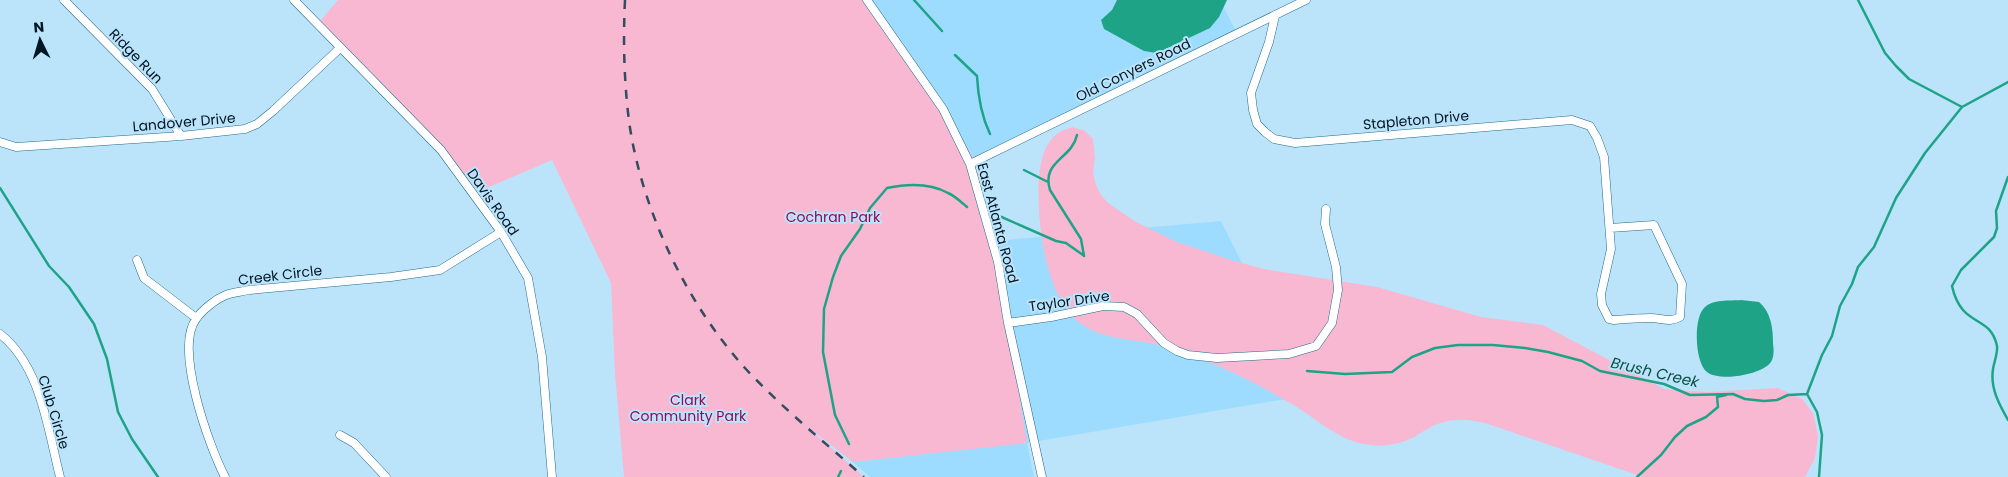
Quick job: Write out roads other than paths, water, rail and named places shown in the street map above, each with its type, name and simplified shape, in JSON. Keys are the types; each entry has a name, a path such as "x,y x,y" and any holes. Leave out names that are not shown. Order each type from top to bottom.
{"street":[{"name":"Ridge Run","path":"64,0 152,89 181,136"},
{"name":"Davis Road","path":"294,0 441,150 500,232 528,278 542,357 552,477"},
{"name":"East Atlanta Road","path":"867,0 943,109 970,164 998,262 1008,323 1042,477"},
{"name":"Old Conyers Road","path":"970,164 1306,0"},
{"name":"Stapleton Drive","path":"1275,16 1269,42 1251,93 1257,124 1274,139 1295,143 1572,120 1590,126 1604,157 1610,228 1611,249 1600,294 1602,305 1609,319 1653,318 1664,320 1680,318 1682,284 1654,225 1610,228"},
{"name":"Landover Drive","path":"0,142 16,146 230,132 257,124 340,48"},
{"name":"Taylor Drive","path":"1008,323 1103,306 1124,307 1133,312 1164,343 1188,355 1217,358 1288,354 1316,346 1332,323 1338,290 1336,266 1325,224 1326,209"},
{"name":"Creek Circle","path":"196,318 226,295 241,292 391,277 440,270 500,232"},
{"path":"137,260 144,278 196,318 188,342 189,357 206,432 225,477"},
{"name":"Club Circle","path":"0,334 11,343 33,381 60,477"},
{"path":"340,435 354,443 386,477"}],"waterway":[{"path":"914,0 942,31"},
{"path":"1858,0 1885,53 1896,66 1909,79 1962,107"},
{"path":"955,55 977,76 980,106 990,134"},
{"name":"Brush Creek","path":"1807,394 1822,355 1832,336 1840,306 1852,284 1858,267 1874,247 1896,198 1925,153 1962,107 2008,82"},
{"path":"1077,135 1069,150 1053,166 1048,180 1050,190 1081,239 1084,256"},
{"path":"1024,170 1048,182"},
{"path":"2008,177 1996,211 1997,228 1994,237 1961,270 1952,286 1956,299 1963,310 1987,328 1995,338 1997,349 1992,376 1993,383 1999,402 2008,420"},
{"name":"Brush Creek","path":"849,444 835,415 823,352 824,309 841,256 860,229 870,208 887,188 910,185 934,187 951,194 967,207"},
{"path":"0,188 49,266 69,287 94,324 107,359 118,412 132,439 158,477"},
{"name":"Brush Creek","path":"997,215 1056,241 1066,243 1083,255"},
{"name":"Brush Creek","path":"1307,371 1345,374 1392,372 1412,357 1435,348 1458,345 1493,345 1548,352 1582,361 1600,371 1664,384 1690,395 1733,394 1745,399 1764,401 1777,400 1788,395 1807,394"},
{"path":"1807,394 1817,412 1822,435 1819,477"},
{"path":"1637,477 1661,455 1675,437 1687,426 1706,417 1718,407 1717,397 1726,395"},
{"name":"Brush Creek","path":"838,477 841,471"}],"railway":[{"path":"625,0 624,60 629,121 644,187 655,220 669,252 703,313 744,367 787,410 864,477"}],"park label":[{"name":"Cochran Park","path":"833,217"},
{"name":"Clark Community Park","path":"688,408"}]}
